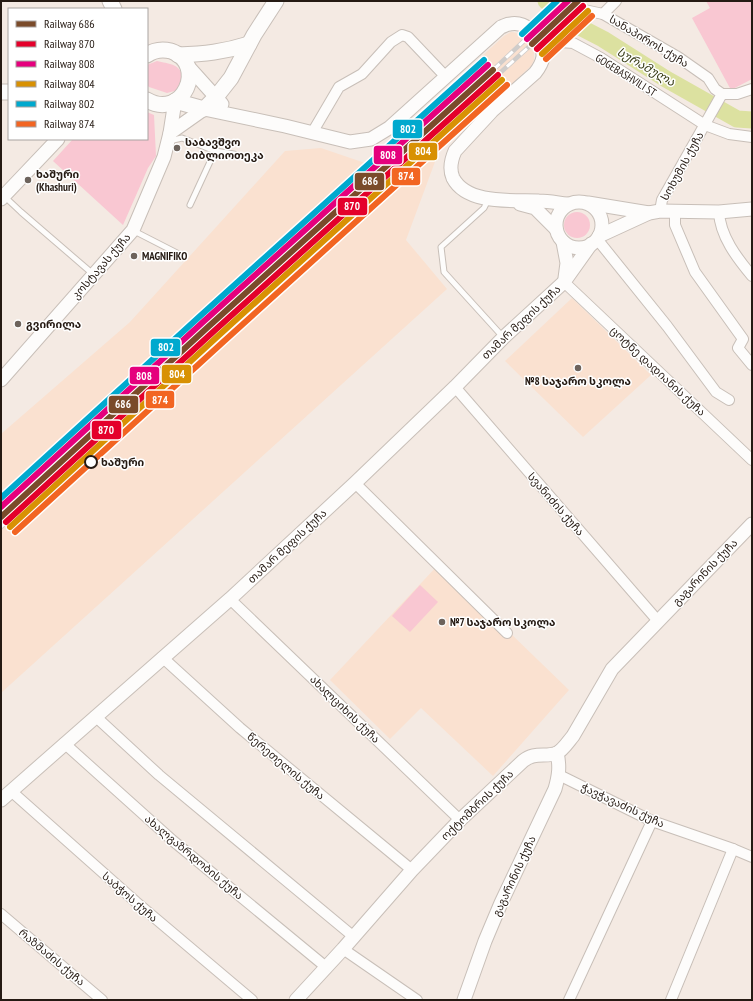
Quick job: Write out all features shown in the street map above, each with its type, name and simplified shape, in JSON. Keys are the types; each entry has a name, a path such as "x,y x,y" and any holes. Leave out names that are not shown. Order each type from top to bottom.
{"main road":[{"path":"175,102 204,109 216,97 231,78 249,44 276,1"},
{"path":"183,60 231,50 249,44"},
{"path":"148,100 164,105 175,102 184,94 190,75 183,60 166,50 151,50"}],"street":[{"name":"სანაპიროს ქუჩა","path":"568,1 575,8 603,14 678,57 708,78 720,96"},
{"path":"603,14 616,1"},
{"path":"169,137 204,109 350,142 371,139 389,128 501,27 511,24 522,25 531,30 537,37 542,47 543,57 540,66 535,73 492,111 455,151 451,159 450,167 452,176 464,191 488,199 509,201 541,201 567,204 581,201 654,212 719,212 752,208"},
{"path":"312,133 339,87 362,74 391,42 402,35 408,37 446,77"},
{"name":"GOGEBASHVILI ST","path":"542,47 561,42 572,43 601,58 706,124 729,134 752,137"},
{"path":"183,60 230,115"},
{"path":"720,96 737,94 752,89"},
{"name":"სოხუმის ქუჩა","path":"654,212 706,124 720,96"},
{"name":"კოსტავას ქუჩა","path":"1,380 133,230 164,157 175,102"},
{"path":"2,197 57,140"},
{"path":"509,201 535,208 556,229"},
{"path":"588,203 599,213 602,221 602,228 596,240"},
{"path":"567,204 557,215 555,222 556,229 558,236 563,242 576,248 584,247 654,212"},
{"path":"676,211 675,225 695,272 743,339 738,348 752,365"},
{"path":"719,212 719,223 736,258 752,276"},
{"path":"596,240 667,326 716,392 729,400"},
{"name":"თამარ მეფის ქუჩა","path":"1,800 64,743 230,599 355,483 504,338 564,282 596,240"},
{"name":"თამარ მეფის ქუჩა","path":"563,242 567,263 564,282"},
{"name":"ცოტნე დადიანის ქუჩა","path":"564,282 752,460"},
{"name":"სვანიძის ქუჩა","path":"455,387 658,620"},
{"path":"355,483 507,633"},
{"name":"გაგარინის ქუჩა","path":"658,620 752,524"},
{"name":"ახალციხის ქუჩა","path":"230,599 460,820"},
{"path":"557,753 573,736 612,669 658,620"},
{"name":"წერეთელის ქუჩა","path":"162,657 240,728 412,870"},
{"path":"95,716 159,775 354,937"},
{"name":"ახალგაზრდობის ქუჩა","path":"64,743 172,840 326,967"},
{"name":"გაგარინის ქუჩა","path":"464,1000 496,916 555,789 560,775 557,753"},
{"name":"ოქტომბრის ქუჩა","path":"296,1000 344,949 412,870 460,820 527,758 557,753"},
{"name":"ჭავჭავაძის ქუჩა","path":"560,775 652,821 752,857"},
{"name":"საბჭოს ქუჩა","path":"11,791 136,902 252,1000"},
{"path":"569,1000 652,821"},
{"path":"671,1000 733,849"},
{"name":"რაზმაძის ქუჩა","path":"1,914 102,1000"},
{"path":"344,949 417,1000"}],"lane":[{"path":"169,137 182,138 215,151 234,154"},
{"path":"190,205 215,151"},
{"path":"2,197 93,274"},
{"path":"488,199 484,208 441,247 444,272 504,338"},
{"path":"133,230 179,254"}],"shaded area":[{"path":"706,1 752,1 752,79 731,90 692,18 710,8"},
{"path":"511,32 517,33 534,52 534,60 531,66 439,151 406,240 447,289 1,693 1,434 130,322 285,151 321,148 365,163 504,36"},
{"path":"157,61 176,66 183,76 178,90 167,93 149,87 148,65"},
{"path":"148,112 154,115 156,156 148,168 123,225 53,161 72,140 148,140"},
{"path":"577,212 586,216 590,225 586,234 577,238 568,234 564,225 568,216"},
{"name":"№8 საჯარო სკოლა","path":"572,298 651,375 583,437 505,361"},
{"name":"№7 საჯარო სკოლა","path":"439,564 569,690 493,776 421,708 390,739 330,680"},
{"path":"420,585 438,602 410,632 392,616"}],"waterway":[{"name":"სურამულა","path":"546,1 572,23 603,39 666,79 737,119 752,120"}],"railway":[{"path":"493,70 526,39"},
{"path":"1,527 275,276 532,44"}],"rail line":[{"name":"802","path":"522,34 557,1"},
{"name":"808","path":"527,39 568,1"},
{"name":"686","path":"532,44 578,1"},
{"name":"870","path":"537,49 583,6"},
{"name":"804","path":"542,54 588,11"},
{"name":"874","path":"546,59 592,16"},
{"name":"802","path":"1,498 484,60"},
{"name":"808","path":"1,507 203,322 488,65"},
{"name":"686","path":"1,517 208,327 493,70"},
{"name":"870","path":"6,522 213,332 498,75"},
{"name":"804","path":"10,527 217,337 502,80"},
{"name":"874","path":"15,532 507,85"}],"place":[{"name":"საბავშვო ბიბლიოთეკა","path":"177,148"},
{"name":"ხაშური (Khashuri)","path":"28,180"},
{"name":"MAGNIFIKO","path":"134,256"},
{"name":"გვირილა","path":"18,324"},
{"name":"№8 საჯარო სკოლა","path":"578,368"},
{"name":"ხაშური","path":"91,462"},
{"name":"№7 საჯარო სკოლა","path":"442,622"}]}
